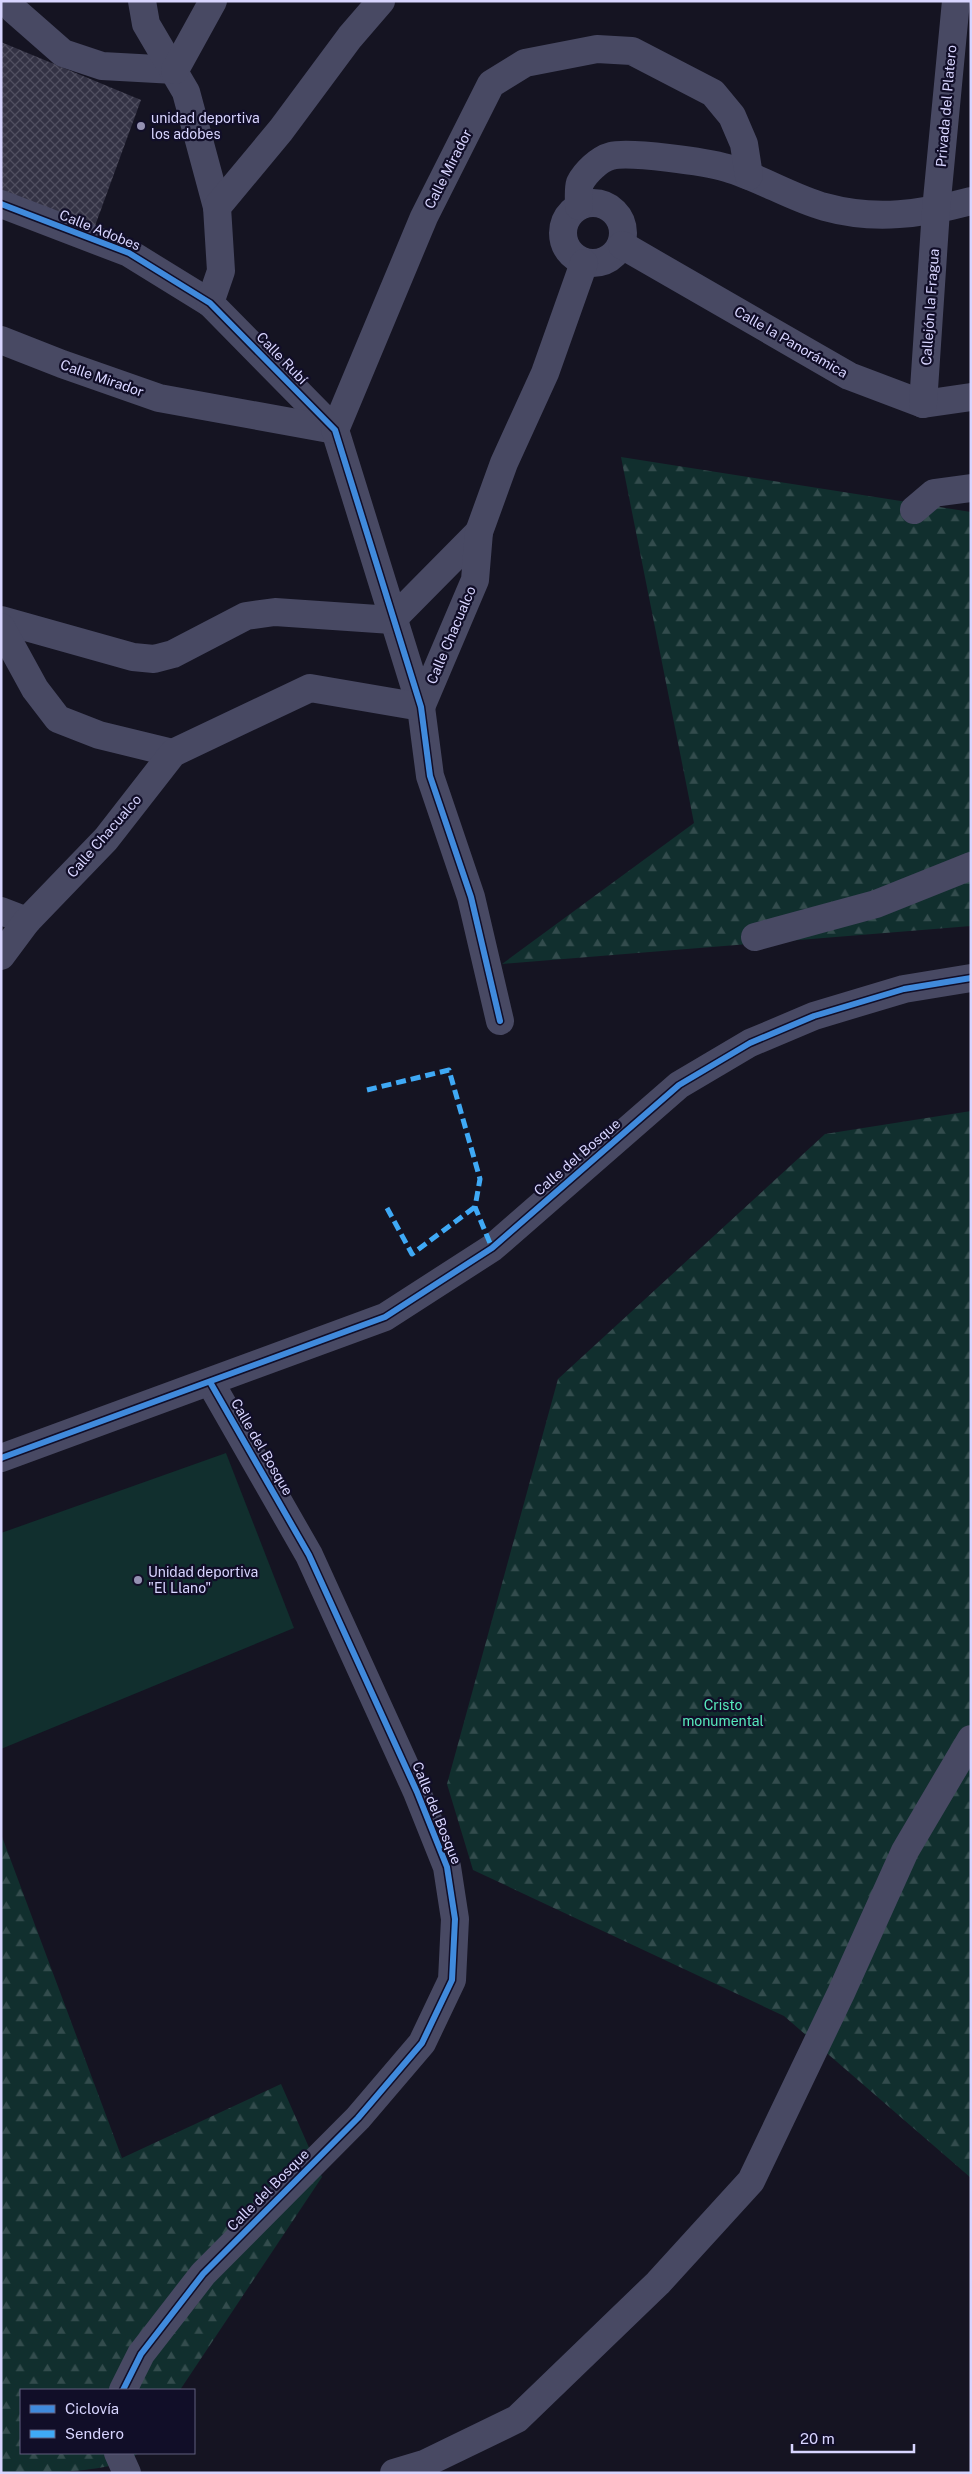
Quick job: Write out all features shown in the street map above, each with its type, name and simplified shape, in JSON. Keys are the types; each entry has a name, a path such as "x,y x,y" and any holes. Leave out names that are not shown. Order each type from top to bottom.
{"street":[{"path":"8,1 14,10 62,53 102,66 175,70"},
{"path":"142,1 146,24 175,70 186,92 217,208 221,271 210,303"},
{"path":"175,70 213,1"},
{"path":"217,208 280,130 350,37 381,1"},
{"name":"Privada del Platero","path":"936,210 956,1"},
{"name":"Calle Mirador","path":"1,340 62,364 159,398 335,430 424,217 491,84 525,63 598,49 632,51 713,93 735,123 744,144 749,176"},
{"path":"579,206 580,184 598,162 611,156 689,161 727,168 825,207 868,215 903,215 936,210 971,201"},
{"path":"592,203 605,205 615,212 622,221 624,234 622,245 615,255 606,261 595,264 584,263 575,258 568,250 564,240 564,227 569,214 579,206 592,203"},
{"name":"Calle Adobes","path":"1,204 129,253 210,303"},
{"name":"Callejón la Fragua","path":"923,404 936,210"},
{"name":"Calle la Panorámica","path":"622,245 848,376 923,404 971,397"},
{"name":"Calle Chacualco","path":"1,956 27,921 106,839 173,753 310,688 421,707 475,580 479,532 504,463 545,373 584,263"},
{"name":"Calle Rubí","path":"210,303 335,430"},
{"path":"335,430 392,620 421,707 430,776 471,897 500,1020"},
{"path":"914,510 934,493 971,488"},
{"path":"1,620 133,657 154,659 173,654 246,616 275,612 392,620 479,532"},
{"path":"1,627 35,689 58,719 99,735 173,753"},
{"path":"755,937 876,904 971,866"},
{"path":"1,911 27,921"},
{"name":"Calle del Bosque","path":"1,1458 385,1317 450,1278 492,1248 679,1085 750,1043 814,1016 904,989 971,978"},
{"name":"Calle del Bosque","path":"124,2389 141,2354 203,2274 358,2118 422,2042 452,1980 455,1919 447,1868 417,1792 309,1555 210,1382"},
{"path":"394,2473 424,2464 517,2419 658,2283 751,2181 842,1993 905,1851 971,1739"},
{"path":"118,2454 127,2473"}],"green space":[{"path":"621,457 971,512 971,926 502,964 694,823"},
{"name":"Cristo monumental","path":"971,1111 971,2178 784,2016 473,1870 447,1784 558,1379 825,1134"},
{"name":"Unidad deportiva \"El Llano\"","path":"226,1453 294,1628 1,1749 1,1533"},
{"path":"1,1834 122,2158 281,2084 322,2177 181,2389 20,2389 20,2454 137,2454 128,2460 95,2469 1,2473"}],"building":[{"path":"1,42 141,100 92,234 1,191"}],"marked path":[{"path":"367,1090 449,1070 480,1179 475,1207 492,1248"},
{"path":"387,1208 412,1254 475,1207"}],"cycle path":[{"path":"1,204 129,253 210,303 335,430 421,707 430,776 471,897 500,1021"},
{"path":"1,1458 385,1317 492,1248 679,1085 750,1043 814,1016 904,989 971,978"},
{"path":"124,2389 141,2354 203,2274 358,2118 422,2043 452,1980 455,1919 447,1867 417,1792 309,1555 210,1382"}],"place":[{"name":"unidad deportiva los adobes","path":"141,126"},
{"name":"Unidad deportiva \"El Llano\"","path":"138,1580"}]}
